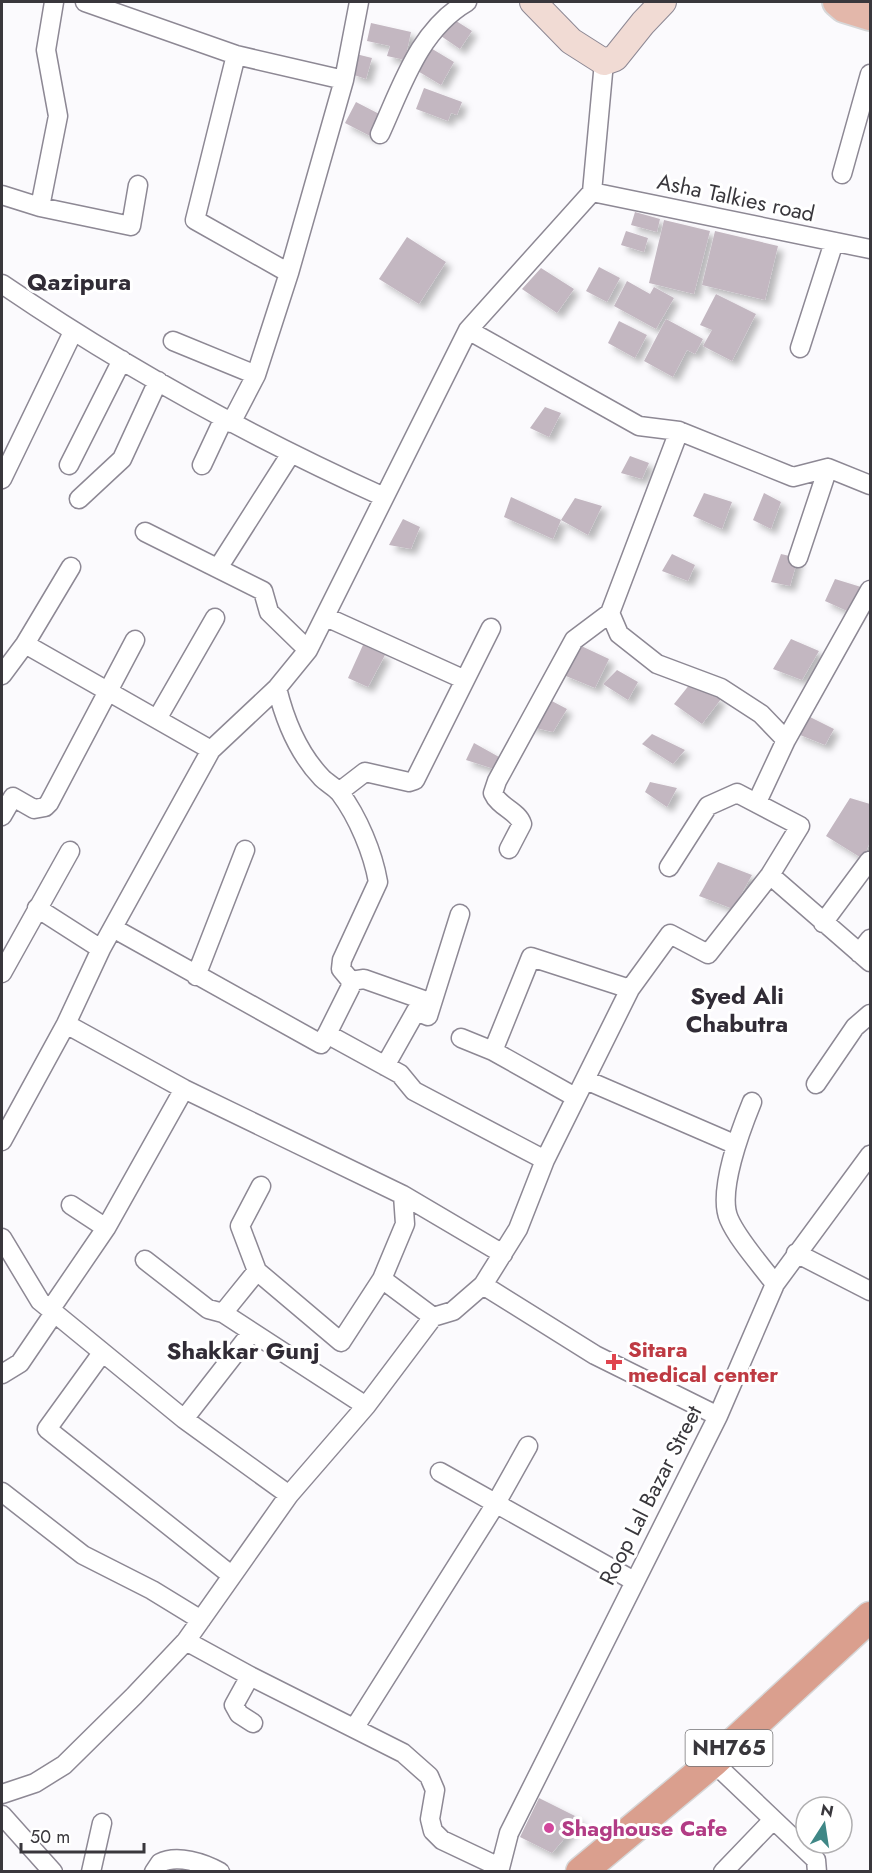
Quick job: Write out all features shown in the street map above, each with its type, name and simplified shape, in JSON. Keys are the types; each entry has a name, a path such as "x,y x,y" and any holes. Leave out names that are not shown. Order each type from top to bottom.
{"highway":[{"name":"NH765","path":"581,1872 713,1762 870,1617"}],"main road":[{"path":"533,2 571,41 604,62 615,58 663,2"},
{"path":"837,2 844,8 870,16"}],"street":[{"path":"40,207 58,116 46,50 54,2"},
{"path":"85,2 236,55 344,80"},
{"path":"202,465 256,375 289,273 344,80 359,2"},
{"path":"380,134 418,48 456,8 467,2"},
{"path":"236,55 195,220 289,273"},
{"path":"2,1142 66,1024 101,949 211,750 277,688 308,650 468,330 592,192 604,62"},
{"path":"842,174 870,74"},
{"path":"2,195 40,207 131,226 138,184"},
{"name":"Asha Talkies road","path":"592,192 870,249"},
{"path":"800,348 834,242"},
{"path":"2,284 73,332 228,421 290,454 384,497"},
{"path":"468,330 639,426 679,431 793,477 828,468 870,485"},
{"path":"2,479 73,332"},
{"path":"173,341 256,375"},
{"path":"69,465 122,360"},
{"path":"79,499 122,459 158,381"},
{"path":"508,849 522,824 520,819 497,802 493,793 497,781 574,640 610,613 679,431"},
{"path":"218,568 290,454"},
{"path":"798,558 828,468"},
{"path":"145,532 263,591 269,612 308,650"},
{"path":"2,675 25,644 71,567"},
{"path":"756,802 786,740 870,590"},
{"path":"610,613 619,634 657,664 721,688 761,714 786,740"},
{"path":"326,617 463,680"},
{"path":"157,719 215,618"},
{"path":"339,792 365,772 413,781 491,628"},
{"path":"2,816 7,793 34,808 45,807 135,640"},
{"path":"25,644 211,750"},
{"path":"277,688 288,727 299,746 322,778 339,792 361,831 378,882 342,960 341,969 351,981"},
{"path":"2,1794 35,1783 64,1765 186,1641 289,1495 366,1406 433,1317 453,1311 483,1285 518,1228 545,1160 630,989 670,934 708,954 770,875 800,826 737,793 708,806 669,867"},
{"path":"196,976 245,850"},
{"path":"2,973 70,851"},
{"path":"823,923 870,861"},
{"path":"770,875 823,923 866,951"},
{"path":"37,908 101,949"},
{"path":"385,1066 416,1011 428,1016 460,914"},
{"path":"113,928 321,1044 351,981"},
{"path":"494,1051 531,957 630,989"},
{"path":"351,981 364,979 432,1003"},
{"path":"816,1084 855,1027 870,1014"},
{"path":"66,1024 184,1089 403,1195 503,1254"},
{"path":"327,1034 400,1074 414,1091 545,1160"},
{"path":"461,1038 494,1051 576,1097"},
{"path":"586,1080 734,1144"},
{"path":"2,1374 20,1363 106,1228 184,1089"},
{"path":"752,1102 734,1144 726,1204 729,1219 775,1284"},
{"name":"Roop Lal Bazar Street","path":"499,1869 509,1833 718,1416 775,1284 870,1155"},
{"path":"261,1186 240,1226 257,1271 341,1342 382,1279 405,1224 403,1195"},
{"path":"71,1205 106,1228"},
{"path":"2,1238 40,1301 52,1312 184,1419 289,1495"},
{"path":"796,1253 870,1291"},
{"path":"145,1260 208,1309 223,1312 366,1406"},
{"path":"223,1312 257,1271"},
{"path":"382,1279 433,1317"},
{"path":"483,1285 595,1355 718,1416"},
{"path":"184,1419 251,1332"},
{"path":"102,1353 47,1429 231,1575"},
{"path":"355,1727 495,1505 528,1446"},
{"path":"440,1472 495,1505 634,1581"},
{"path":"2,1492 83,1555 152,1590 201,1620"},
{"path":"186,1641 403,1753 429,1776 435,1790 430,1819 433,1831 442,1840 499,1869"},
{"path":"250,1676 234,1705 238,1714 253,1723"},
{"path":"713,1762 816,1860 817,1872"},
{"path":"2,1815 53,1872"},
{"path":"723,1872 773,1820"},
{"path":"91,1872 102,1823"},
{"path":"154,1872 160,1863 174,1859 204,1864 220,1872"}],"building":[{"path":"453,19 472,31 460,49 441,36"},
{"path":"371,23 411,32 405,60 387,56 390,46 367,41"},
{"path":"429,47 454,62 441,85 416,70"},
{"path":"356,54 372,58 366,79 351,74"},
{"path":"424,88 462,102 457,115 451,113 448,121 416,109"},
{"path":"356,102 385,117 374,138 345,123"},
{"path":"635,212 660,219 657,232 631,225"},
{"path":"664,220 710,231 694,294 649,283"},
{"path":"626,231 648,238 644,252 621,245"},
{"path":"715,231 778,246 765,300 702,285"},
{"path":"407,237 446,262 419,304 379,279"},
{"path":"599,267 620,278 607,302 586,291"},
{"path":"541,268 574,289 557,313 522,289"},
{"path":"627,281 650,294 654,287 674,298 656,329 614,306"},
{"path":"716,294 756,314 732,361 703,346 712,330 700,325"},
{"path":"666,319 703,339 695,354 687,350 673,377 644,361"},
{"path":"619,321 647,335 635,358 608,343"},
{"path":"545,407 561,413 549,437 530,428"},
{"path":"630,456 649,463 642,479 621,473"},
{"path":"704,493 732,502 722,529 693,516"},
{"path":"764,493 781,502 771,529 753,520"},
{"path":"511,497 561,520 553,539 504,517"},
{"path":"575,498 602,506 588,535 561,520"},
{"path":"403,519 420,527 411,549 389,545"},
{"path":"672,554 695,565 688,581 662,571"},
{"path":"781,554 798,558 790,586 771,582"},
{"path":"835,579 861,587 856,615 825,601"},
{"path":"791,639 819,651 802,680 773,669"},
{"path":"577,644 609,659 595,688 561,674"},
{"path":"363,645 385,655 368,687 348,678"},
{"path":"617,670 638,682 628,700 603,684"},
{"path":"690,684 721,699 702,724 674,704"},
{"path":"548,699 567,709 553,732 527,726"},
{"path":"806,715 834,729 825,745 795,733"},
{"path":"652,734 685,750 673,764 642,744"},
{"path":"474,743 499,757 494,769 466,760"},
{"path":"650,782 677,788 667,807 645,792"},
{"path":"850,798 870,804 870,842 863,859 826,836"},
{"path":"718,862 752,875 733,909 699,896"},
{"name":"Shaghouse Cafe","path":"539,1798 581,1819 552,1853 520,1837"}],"place":[{"name":"Sitara medical center","path":"614,1362"},
{"name":"Shaghouse Cafe","path":"549,1828"}],"district":[{"name":"Qazipura","path":"79,282"},
{"name":"Syed Ali Chabutra","path":"737,1010"},
{"name":"Shakkar Gunj","path":"243,1351"}]}
